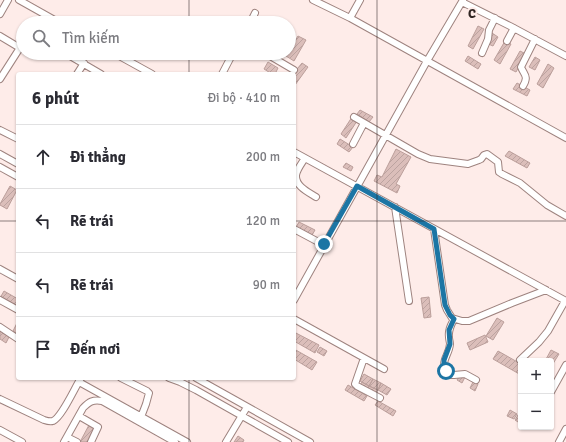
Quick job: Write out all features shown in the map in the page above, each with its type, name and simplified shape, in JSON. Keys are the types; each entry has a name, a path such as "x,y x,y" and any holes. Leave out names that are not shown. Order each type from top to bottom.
{"street":[{"path":"0,14 8,0"},
{"path":"19,0 48,16"},
{"path":"313,0 350,18 566,138"},
{"path":"350,18 360,0"},
{"path":"296,296 385,135 463,1 566,56"},
{"path":"482,53 489,30 495,18"},
{"path":"507,40 514,28"},
{"path":"0,36 16,43"},
{"path":"523,86 526,82 526,77 521,67 534,39"},
{"path":"0,79 16,53"},
{"path":"79,60 98,72"},
{"path":"127,60 148,72"},
{"path":"223,72 230,60"},
{"path":"277,60 294,70"},
{"path":"78,72 84,63"},
{"path":"354,117 430,160 468,164 479,160 486,154 498,162 499,172 520,183 547,205 566,216"},
{"path":"353,144 364,123"},
{"path":"0,130 16,138"},
{"path":"296,153 565,301 548,331 522,358"},
{"path":"0,154 16,163"},
{"path":"305,158 296,173 296,176 301,188 316,197"},
{"path":"0,167 16,176"},
{"path":"395,207 409,301"},
{"path":"434,229 445,305 450,315 454,319 469,321 546,290"},
{"path":"296,230 324,244"},
{"path":"0,269 16,278"},
{"path":"0,300 16,309"},
{"path":"454,319 449,330 450,344 444,360 446,371 451,375 465,374 476,380"},
{"path":"296,320 384,369"},
{"path":"0,327 16,338"},
{"path":"364,358 354,384 380,398"},
{"path":"554,387 566,365"},
{"path":"0,399 48,422 52,422 62,411 80,380 141,417 187,442"},
{"path":"126,380 149,393 141,417"},
{"path":"174,380 288,442"},
{"path":"200,380 310,442"},
{"path":"77,442 66,439 83,408 92,401 97,400 175,442"},
{"path":"226,442 247,407"},
{"path":"79,416 98,427 91,442"},
{"path":"559,442 566,429"},
{"path":"0,430 22,442"}],"building":[{"path":"478,26 484,29 473,49 468,46"},
{"path":"492,33 498,37 493,46 486,43"},
{"path":"298,36 306,40 296,58 296,39"},
{"path":"505,41 511,44 500,64 494,60"},
{"path":"520,51 526,54 516,72 510,69"},
{"path":"468,56 481,64 478,69 465,61"},
{"path":"535,57 540,60 535,70 529,67"},
{"path":"268,62 278,68 276,72 269,72 264,69"},
{"path":"302,63 308,67 296,84 296,72 295,72"},
{"path":"548,64 554,68 543,88 537,84"},
{"path":"517,83 530,90 527,96 513,89"},
{"path":"360,110 373,117 369,122 357,114"},
{"path":"352,117 357,121 346,138 341,134"},
{"path":"340,139 353,147 349,152 337,144"},
{"path":"396,149 411,157 396,184 400,186 397,193 374,181 377,175 382,177"},
{"path":"509,151 530,163 527,168 505,156"},
{"path":"346,163 353,167 351,171 343,167"},
{"path":"10,186 16,189 7,209 0,204"},
{"path":"299,222 315,230 311,237 296,230"},
{"path":"4,291 16,298 16,308 0,298"},
{"path":"429,297 431,317 424,318 421,298"},
{"path":"497,318 504,322 493,340 486,336"},
{"path":"16,325 16,333 13,331"},
{"path":"0,329 10,335 6,343 0,339"},
{"path":"296,333 319,345 315,353 296,342"},
{"path":"485,335 488,342 470,350 467,343"},
{"path":"320,347 327,351 324,356 317,352"},
{"path":"296,350 317,362 312,370 296,360"},
{"path":"551,350 559,354 554,362 554,358 547,358"},
{"path":"498,351 518,362 518,373 493,359"},
{"path":"364,374 373,379 369,386 360,381"},
{"path":"460,375 465,377 462,383 457,380"},
{"path":"373,379 381,383 378,390 369,386"},
{"path":"362,382 369,386 367,389 360,385"},
{"path":"473,382 478,384 475,391 470,388"},
{"path":"381,383 391,389 387,395 378,390"},
{"path":"348,385 367,396 364,401 345,390"},
{"path":"369,386 378,390 375,394 367,389"},
{"path":"378,401 396,411 393,416 375,405"},
{"path":"510,410 517,414 514,419 507,416"},
{"path":"518,415 518,422 515,420"},
{"path":"89,425 97,429 90,442 80,442"},
{"path":"238,436 244,440 243,442 234,442"}],"route":[{"path":"324,244 357,186 434,229 445,305 450,315 454,319 449,330 449,349 444,360 446,371"}]}
